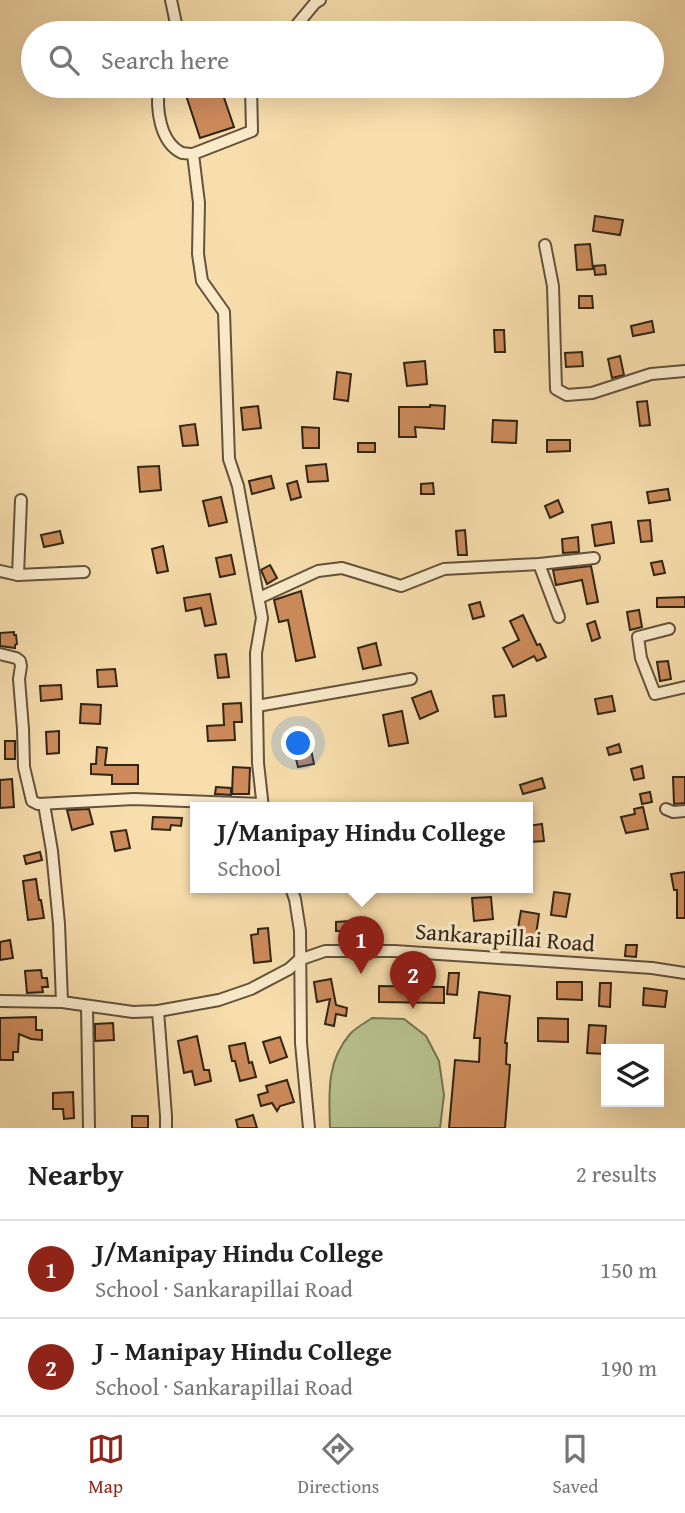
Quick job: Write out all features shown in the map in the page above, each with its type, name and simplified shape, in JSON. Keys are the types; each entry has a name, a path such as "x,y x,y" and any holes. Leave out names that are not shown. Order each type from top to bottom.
{"street":[{"path":"171,0 175,21"},
{"path":"300,21 315,2 320,0"},
{"path":"157,98 162,127 170,144 182,153 193,155 252,131 251,98"},
{"path":"193,155 199,203 198,254 202,281 223,312 229,459 260,598 262,618 256,653 258,763 262,802"},
{"path":"545,245 553,286 556,389 567,395 592,393 651,374 685,370"},
{"path":"18,575 21,500"},
{"path":"260,598 318,571 342,568 401,586 444,569 594,558"},
{"path":"538,564 559,617"},
{"path":"0,571 18,575 84,572"},
{"path":"669,629 638,637 641,658 655,694 685,687"},
{"path":"0,654 20,661 24,767 32,801 38,804 134,799 190,802"},
{"path":"257,706 411,678"},
{"path":"44,804 52,851 59,924 62,1002"},
{"path":"666,808 673,812 685,811"},
{"path":"293,893 299,931 301,1043 309,1128"},
{"name":"Sankarapillai Road","path":"0,1001 62,1002 133,1012 158,1011 219,1000 251,989 289,969 299,960 325,951 394,951 638,967 685,973"},
{"path":"88,1006 89,1128"},
{"path":"158,1011 166,1128"}],"green space":[{"path":"372,1018 404,1019 426,1036 439,1061 444,1095 440,1128 330,1128 331,1079 337,1056 350,1034"}],"building":[{"path":"187,98 224,98 234,127 200,138"},
{"path":"595,216 623,220 620,235 593,231"},
{"path":"590,244 593,269 577,270 575,245"},
{"path":"605,265 606,274 595,275 594,266"},
{"path":"579,296 592,296 593,308 579,308"},
{"path":"652,321 654,332 633,336 631,326"},
{"path":"494,330 504,330 505,352 495,352"},
{"path":"582,352 583,366 566,367 565,353"},
{"path":"620,356 624,375 612,378 608,359"},
{"path":"425,361 427,384 407,386 404,363"},
{"path":"337,372 351,374 348,401 334,399"},
{"path":"647,401 650,425 640,426 637,402"},
{"path":"258,406 261,428 243,430 241,408"},
{"path":"445,406 444,429 415,427 416,437 399,437 399,407"},
{"path":"493,420 517,421 516,443 492,442"},
{"path":"195,424 198,445 183,446 180,426"},
{"path":"302,427 319,428 319,448 303,448"},
{"path":"547,440 570,440 570,451 547,452"},
{"path":"358,443 375,443 375,452 358,452"},
{"path":"326,464 328,481 308,482 306,466"},
{"path":"159,466 161,490 140,492 138,467"},
{"path":"271,476 274,488 252,494 249,481"},
{"path":"297,481 301,497 291,500 287,484"},
{"path":"433,483 434,494 421,494 421,484"},
{"path":"668,489 670,500 649,503 647,492"},
{"path":"221,497 227,522 209,526 203,501"},
{"path":"558,500 563,512 550,518 545,506"},
{"path":"650,520 652,541 641,542 638,521"},
{"path":"611,522 614,543 595,546 592,525"},
{"path":"465,530 467,555 458,555 456,531"},
{"path":"60,531 63,543 44,547 41,535"},
{"path":"578,537 579,552 563,553 562,539"},
{"path":"163,546 168,571 157,573 152,549"},
{"path":"231,555 235,574 220,577 216,558"},
{"path":"662,561 665,573 654,575 651,563"},
{"path":"270,565 277,578 267,584 261,570"},
{"path":"591,566 598,602 587,604 582,580 556,585 553,570"},
{"path":"301,591 315,657 296,661 288,620 279,622 274,600"},
{"path":"210,594 216,624 205,626 201,608 186,611 184,598"},
{"path":"685,597 685,607 657,607 657,598"},
{"path":"480,602 484,616 473,619 469,605"},
{"path":"639,610 642,627 630,630 627,612"},
{"path":"523,615 537,645 540,644 546,657 537,661 534,656 513,667 503,648 519,640 510,621"},
{"path":"595,621 600,638 592,641 587,624"},
{"path":"14,632 17,644 15,648 0,646 0,633"},
{"path":"376,643 381,665 363,669 358,648"},
{"path":"226,654 229,677 218,678 215,655"},
{"path":"668,661 671,679 660,681 657,662"},
{"path":"115,669 117,686 98,687 97,670"},
{"path":"61,685 62,699 41,701 40,686"},
{"path":"431,691 438,711 420,719 412,698"},
{"path":"504,695 506,716 495,717 493,696"},
{"path":"612,696 615,711 598,714 595,699"},
{"path":"241,703 242,722 234,722 235,740 208,741 207,726 224,725 223,704"},
{"path":"81,704 101,705 100,724 80,723"},
{"path":"402,711 408,743 389,746 383,715"},
{"path":"59,731 59,753 47,754 46,732"},
{"path":"308,735 314,764 298,767 291,739"},
{"path":"5,741 15,741 15,759 5,759"},
{"path":"619,744 621,752 609,755 607,748"},
{"path":"97,747 107,748 105,765 138,765 138,784 112,784 112,775 91,774 91,764 96,764"},
{"path":"642,766 644,778 634,780 631,769"},
{"path":"233,767 250,768 249,794 232,794"},
{"path":"673,777 685,777 685,803 674,804"},
{"path":"542,778 545,788 523,794 520,785"},
{"path":"12,779 14,807 0,808 0,780"},
{"path":"216,787 231,788 231,795 215,794"},
{"path":"650,792 652,802 642,804 640,794"},
{"path":"643,807 648,829 626,833 621,817 635,814 634,809"},
{"path":"89,809 93,824 72,830 67,810"},
{"path":"153,817 182,818 181,826 171,825 170,830 152,829"},
{"path":"542,824 544,841 533,842 533,825"},
{"path":"126,830 130,848 115,851 111,832"},
{"path":"40,852 42,860 26,864 24,856"},
{"path":"685,872 685,918 677,918 677,890 674,890 671,874"},
{"path":"36,879 44,918 28,920 23,881"},
{"path":"554,892 570,894 566,917 551,915"},
{"path":"491,897 493,919 474,921 472,898"},
{"path":"521,911 539,914 535,942 516,939"},
{"path":"350,921 351,931 336,931 336,922"},
{"path":"268,928 271,961 254,963 251,935 258,934 258,929"},
{"path":"10,940 13,958 0,960 0,942"},
{"path":"626,945 637,945 636,957 625,956"},
{"path":"41,970 42,978 47,978 48,987 42,987 43,992 27,993 25,971"},
{"path":"449,973 459,973 457,995 447,994"},
{"path":"331,979 336,1005 347,1008 346,1016 336,1014 334,1026 325,1024 330,999 317,1002 314,982"},
{"path":"557,982 582,982 582,1000 557,999"},
{"path":"600,983 611,983 610,1007 599,1006"},
{"path":"379,986 444,987 444,1003 379,1002"},
{"path":"644,988 667,991 665,1007 643,1005"},
{"path":"479,992 510,996 505,1043 506,1064 510,1065 505,1128 449,1128 455,1060 479,1062 480,1038 474,1038"},
{"path":"36,1017 36,1030 42,1030 42,1040 19,1034 18,1052 13,1052 13,1060 0,1060 0,1018"},
{"path":"538,1018 568,1019 568,1042 538,1041"},
{"path":"113,1023 114,1040 95,1041 95,1024"},
{"path":"589,1025 606,1026 601,1054 587,1053"},
{"path":"197,1036 204,1070 209,1070 211,1081 195,1085 192,1071 184,1073 178,1041"},
{"path":"280,1037 287,1057 270,1063 263,1042"},
{"path":"245,1043 249,1063 252,1062 256,1077 240,1081 229,1046"},
{"path":"287,1080 294,1102 280,1106 277,1111 272,1103 261,1106 258,1095 268,1092 266,1086"},
{"path":"73,1092 74,1118 64,1119 63,1109 53,1109 53,1093"},
{"path":"253,1115 257,1128 238,1128 236,1120"},
{"path":"132,1116 148,1116 148,1128 132,1128"}],"place":[{"name":"J/Manipay Hindu College","path":"361,974"},
{"name":"J - Manipay Hindu College","path":"413,1009"}]}
